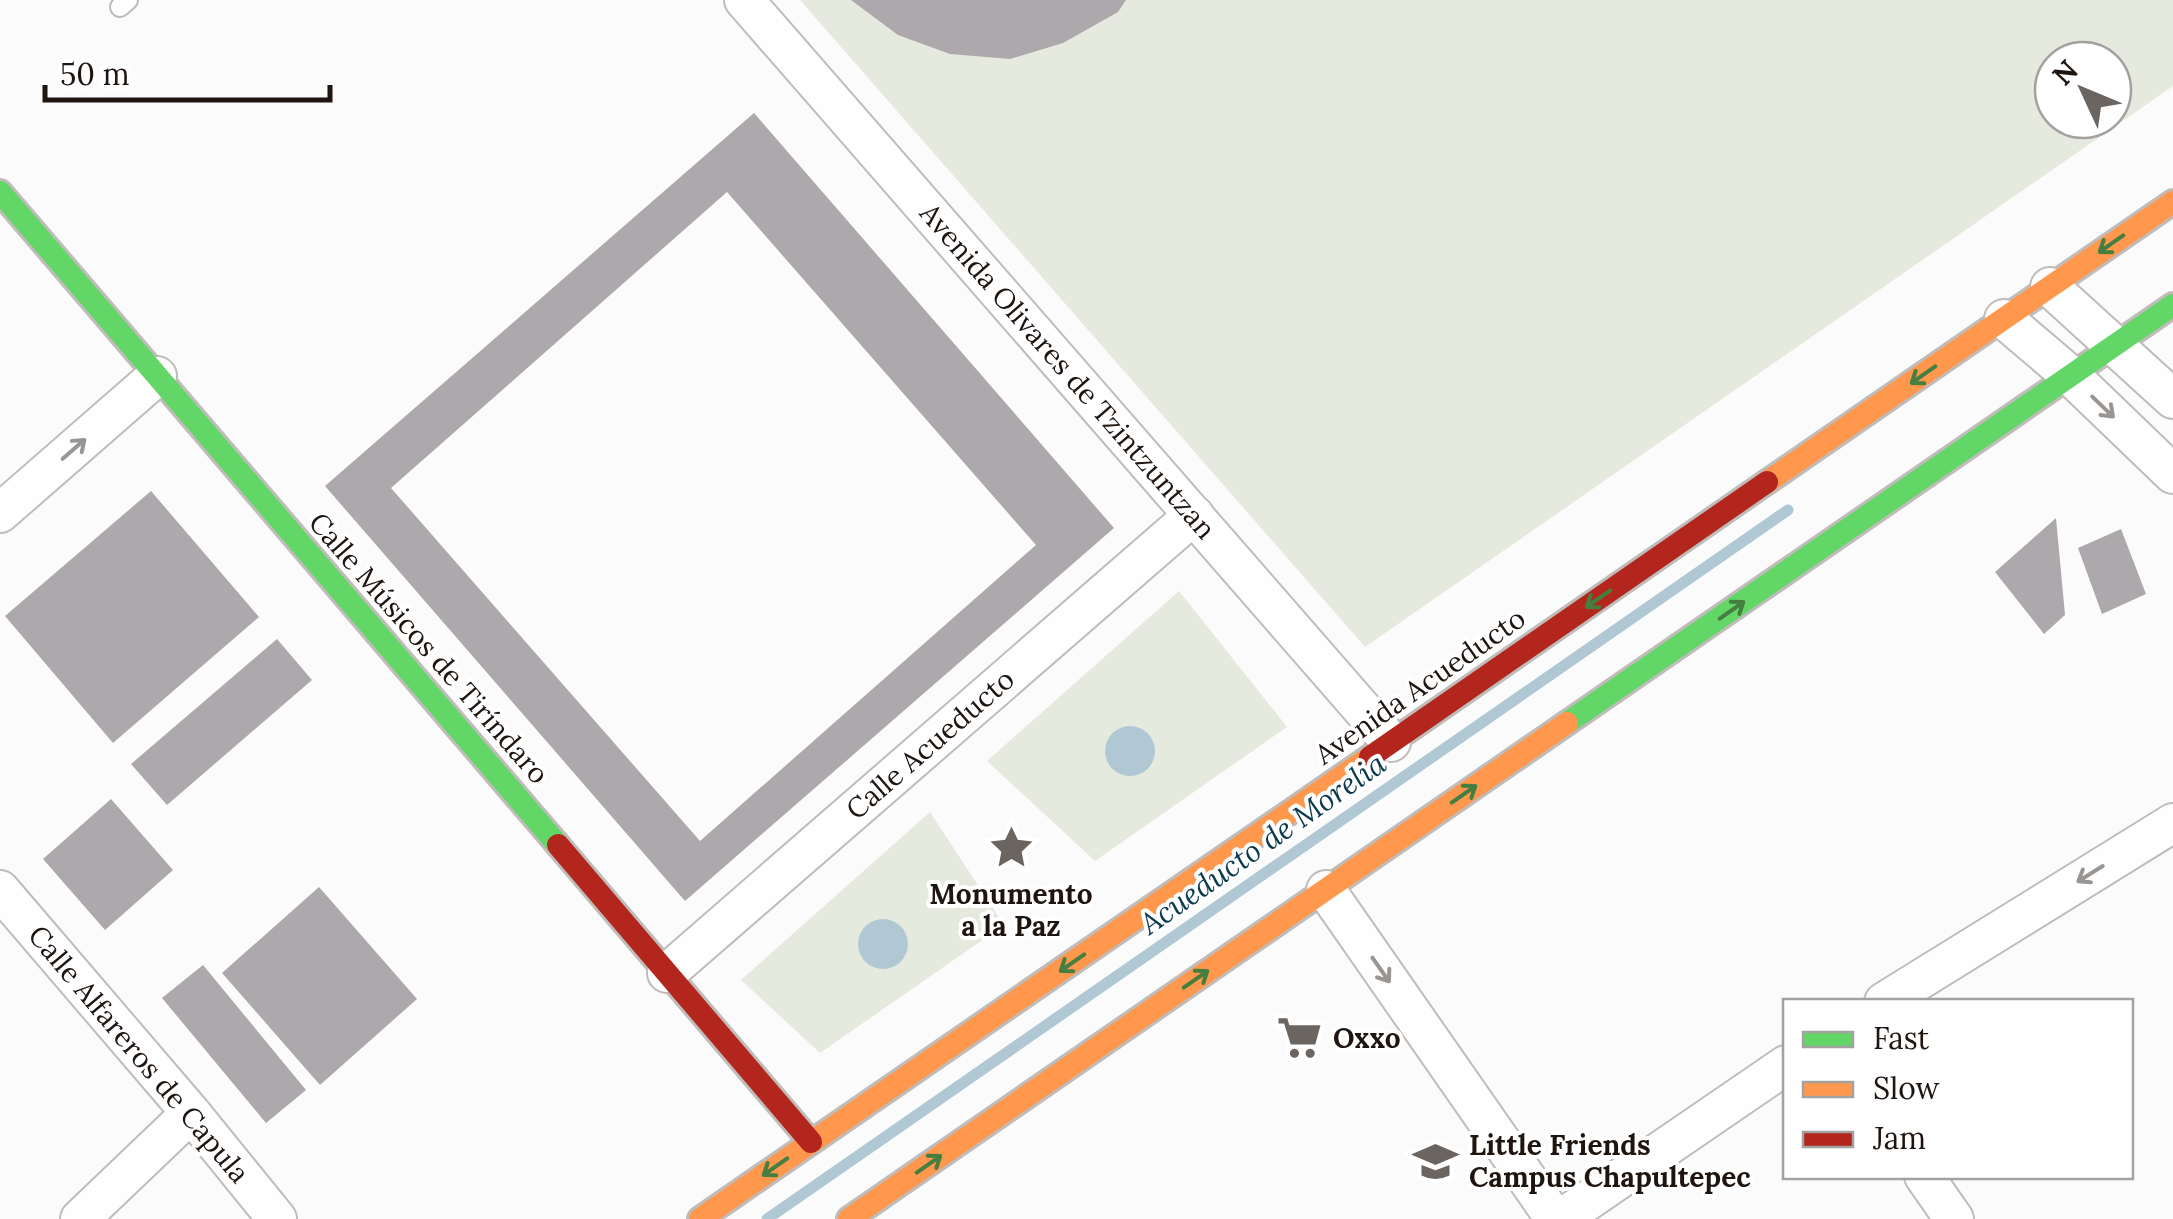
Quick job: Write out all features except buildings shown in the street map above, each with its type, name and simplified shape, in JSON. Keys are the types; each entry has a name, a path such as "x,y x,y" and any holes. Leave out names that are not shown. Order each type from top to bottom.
{"main road":[{"name":"Calle Músicos de Tiríndaro","path":"0,192 812,1142"},
{"name":"Avenida Acueducto","path":"700,1219 2173,202"},
{"path":"849,1219 2173,306"}],"street":[{"name":"Avenida Olivares de Tzintzuntzan","path":"744,0 1391,742"},
{"path":"2050,287 2173,399"},
{"path":"2004,319 2071,376 2173,474"},
{"path":"0,512 157,376"},
{"name":"Calle Acueducto","path":"667,972 1194,516"},
{"path":"1889,999 2173,823"},
{"name":"Calle Alfareros de Capula","path":"0,890 192,1113 277,1219"},
{"path":"1326,890 1558,1219 1783,1067"},
{"path":"80,1219 192,1113"},
{"path":"1926,1179 1954,1219"}],"shaded area":[{"path":"800,0 2173,0 2173,86 2133,114 2133,40 2033,40 2033,140 2095,140 1365,647"},
{"path":"1179,591 1287,727 1095,861 987,761"},
{"path":"930,812 1004,925 820,1053 741,980"}],"water":[{"path":"1130,726 1148,733 1155,751 1148,769 1130,776 1112,769 1105,751 1112,733"},
{"path":"883,919 901,926 908,944 901,962 883,969 865,962 858,944 865,926"}],"waterway":[{"name":"Acueducto de Morelia","path":"767,1219 1788,510"}],"traffic: fast":[{"path":"0,192 558,845"},
{"path":"1567,723 2173,305"}],"traffic: slow":[{"path":"1767,482 2173,202"},
{"path":"849,1219 1567,723"},
{"path":"700,1219 1370,757"}],"traffic: jam":[{"path":"1370,757 1767,482"},
{"path":"558,845 811,1142"}],"place":[{"name":"Monumento a la Paz","path":"1011,848"},
{"name":"Oxxo","path":"1300,1038"},
{"name":"Little Friends Campus Chapultepec","path":"1436,1161"}]}
